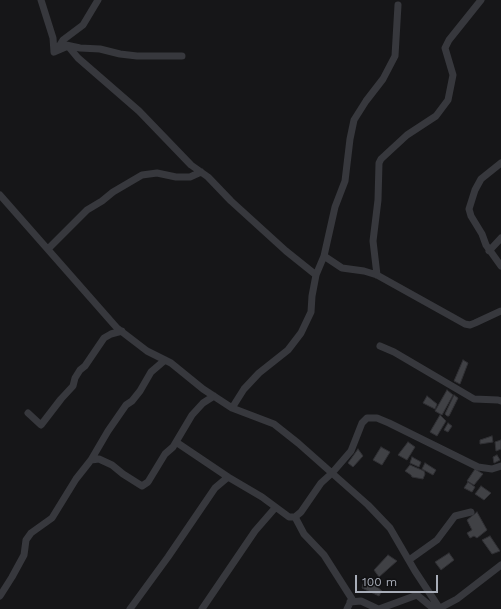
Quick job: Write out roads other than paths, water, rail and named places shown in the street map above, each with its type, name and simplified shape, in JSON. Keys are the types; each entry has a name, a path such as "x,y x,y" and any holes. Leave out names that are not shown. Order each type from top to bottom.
{"street":[{"path":"41,0 53,38 54,52"},
{"path":"54,52 62,42 80,27 98,0"},
{"path":"377,275 373,241 378,200 379,163 381,159 407,136 418,127 431,120 448,100 453,75 445,48 449,40 482,0"},
{"path":"232,408 244,389 259,373 288,350 301,333 311,312 316,275 324,256 335,207 345,181 354,120 383,79 395,56 398,5"},
{"path":"53,38 80,48 100,49 120,54 137,56 182,56"},
{"path":"54,52 68,46 78,58 139,110 191,164 286,251 316,275"},
{"path":"501,163 477,184 469,206 471,216 489,251 501,266"},
{"path":"48,249 87,210 113,192 142,175 157,173 176,177 190,177 201,172"},
{"path":"0,195 122,331 147,351 171,363 232,408 274,424 332,473 390,528 438,609"},
{"path":"489,251 501,238"},
{"path":"324,256 342,268 364,271 377,275 465,324 470,325 501,311"},
{"path":"28,413 42,425 61,399 73,386 75,378 80,370 85,366 104,338 122,331"},
{"path":"380,346 394,352 474,399 501,401"},
{"path":"0,596 24,555 26,540 31,533 52,518 76,479 91,460 108,431 126,405 140,392 151,372 165,360"},
{"path":"91,460 99,459 112,465 142,486 148,482 165,454 173,447 192,415 203,403 214,396"},
{"path":"176,442 228,477 262,497 289,517 295,517 301,512 321,483 351,451 362,422 367,418 377,418 383,420 478,466 492,469 501,466"},
{"path":"130,609 168,558 216,488 228,477"},
{"path":"202,609 255,531 275,508"},
{"path":"409,560 437,540 455,516 471,512"},
{"path":"295,517 304,534 324,555 352,599 347,609"},
{"path":"438,609 457,598 501,565"},
{"path":"350,602 361,601 379,609 417,595 438,609"}]}
